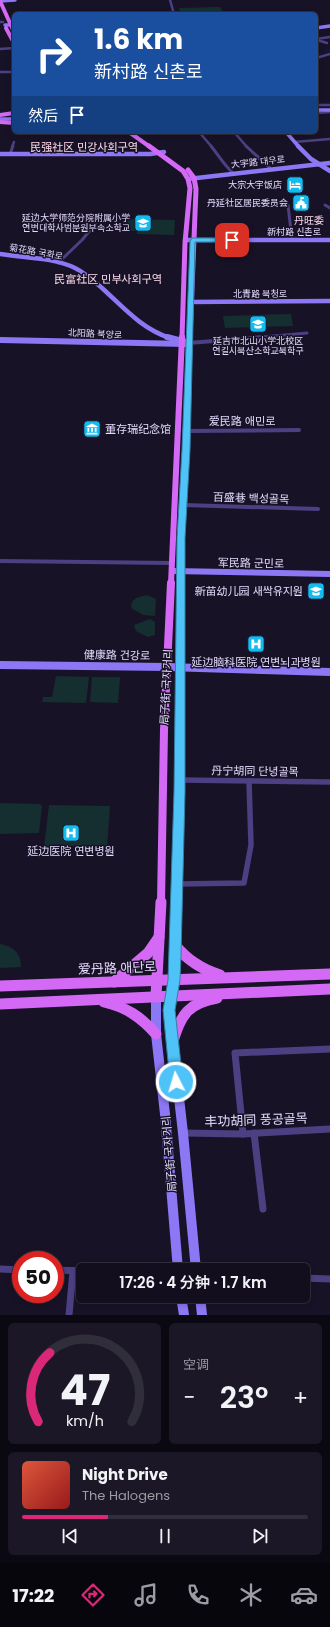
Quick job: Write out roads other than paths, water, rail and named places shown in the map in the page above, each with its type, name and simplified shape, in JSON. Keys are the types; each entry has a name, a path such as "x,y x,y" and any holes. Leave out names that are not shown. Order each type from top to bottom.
{"main road":[{"path":"0,1 12,25"},
{"path":"2,22 12,39"},
{"path":"0,118 12,116"},
{"path":"0,118 12,123"},
{"path":"133,134 161,152"},
{"path":"138,134 191,178"},
{"name":"局子街 국자거리","path":"156,996 160,936 167,667 191,178"},
{"name":"局子街 국자거리","path":"172,996 174,980 180,780 181,571 186,431 184,343 190,302 189,240"},
{"path":"114,982 148,953 160,936"},
{"path":"175,945 183,956 200,968 230,978"},
{"name":"爱丹路 애단로","path":"0,986 330,974"},
{"path":"273,976 274,991"},
{"path":"0,1004 156,996 327,990"},
{"path":"173,1040 179,1020 190,1007 209,999 258,992"},
{"path":"86,1000 115,1004 127,1009 142,1019 156,1034"}],"street":[{"path":"0,1 15,0"},
{"path":"170,0 173,12"},
{"path":"2,22 12,25"},
{"path":"318,28 330,26"},
{"path":"318,39 330,37"},
{"path":"318,40 327,44"},
{"path":"0,49 12,48"},
{"path":"318,57 330,54"},
{"path":"0,72 12,72"},
{"path":"318,106 330,106"},
{"path":"318,112 330,111"},
{"path":"201,134 221,158 223,164 233,173"},
{"path":"236,134 250,151 271,169"},
{"path":"288,134 304,154 317,164 330,171"},
{"path":"294,142 330,139"},
{"path":"10,154 14,142"},
{"path":"0,154 150,154 161,152"},
{"name":"大宇路 대우로","path":"191,178 330,163"},
{"path":"288,205 292,240"},
{"path":"326,205 330,208"},
{"path":"58,263 96,224 95,219"},
{"name":"新村路 신촌로","path":"189,240 330,240"},
{"name":"菊花路 국화로","path":"0,254 58,263 82,272 146,328 184,343"},
{"name":"北青路 북청로","path":"190,302 330,301"},
{"path":"184,343 307,333"},
{"name":"北阳路 북양로","path":"0,340 184,343"},
{"name":"爱民路 애민로","path":"186,431 299,430"},
{"name":"百盛巷 백성골목","path":"184,505 318,508"},
{"path":"0,561 172,563"},
{"name":"军民路 군민로","path":"172,571 330,574"},
{"name":"健康路 건강로","path":"0,665 181,667 200,669 330,672"},
{"name":"丹宁胡同 단녕골목","path":"180,780 330,782"},
{"path":"177,884 244,883 251,845 249,781"},
{"name":"局子街 국자거리","path":"156,996 156,1034 165,1114 177,1263"},
{"name":"局子街 국자거리","path":"172,996 169,1010 184,1133 195,1263"},
{"path":"243,1134 235,1053 330,1049"},
{"name":"丰功胡同 풍공골목","path":"184,1133 243,1134 330,1129"},
{"path":"254,1133 263,1209"},
{"path":"0,1269 12,1270"},
{"path":"64,1270 73,1271 69,1315"},
{"path":"310,1278 330,1278"},
{"path":"183,1303 184,1315"},
{"path":"201,1303 202,1315"}],"waterway":[{"path":"318,53 330,50"},
{"path":"0,112 9,112"}],"place":[{"name":"大宗大宇饭店","path":"295,185"},
{"name":"丹延社区居民委员会","path":"301,203"},
{"name":"延边大学师范分院附属小学 연변대학사범분원부속소학교","path":"143,223"},
{"name":"延吉市北山小学北校区 연길시북산소학교북학구","path":"258,324"},
{"name":"董存瑞纪念馆","path":"92,429"},
{"name":"新苗幼儿园 새싹유지원","path":"316,591"},
{"name":"延边脑科医院 연변뇌과병원","path":"256,644"},
{"name":"延边医院 연변병원","path":"71,833"}],"district":[{"name":"民强社区 민강사회구역","path":"84,147"},
{"name":"丹旺委","path":"309,220"},
{"name":"民富社区 민부사회구역","path":"108,279"}]}
